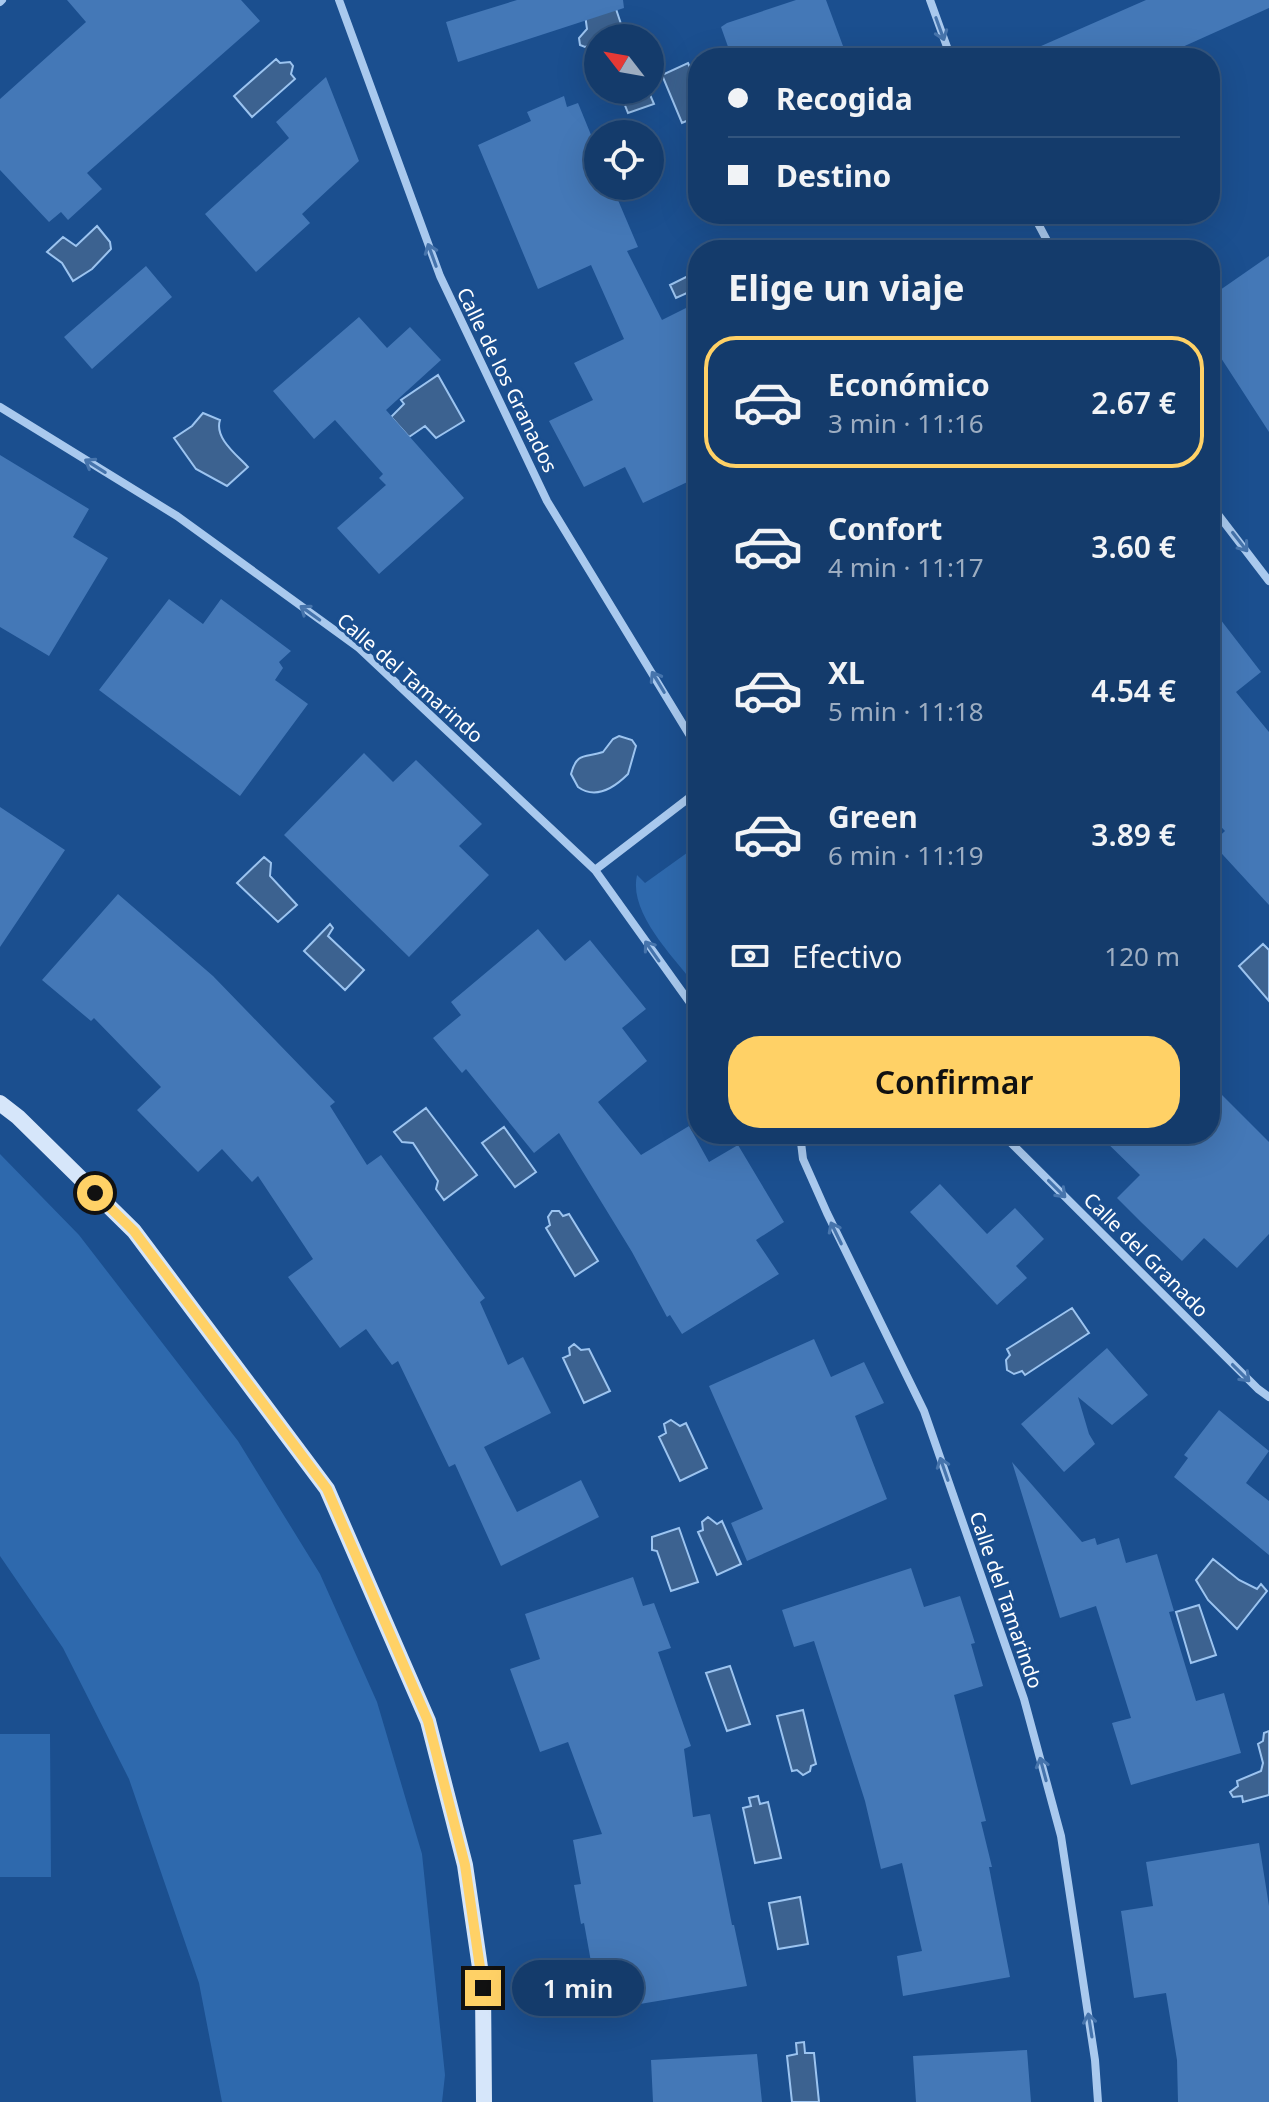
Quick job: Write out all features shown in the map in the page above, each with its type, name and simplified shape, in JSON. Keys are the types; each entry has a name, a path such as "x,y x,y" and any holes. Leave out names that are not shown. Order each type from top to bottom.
{"street":[{"name":"Calle de los Granados","path":"339,0 446,290 547,501 688,733"},
{"path":"930,0 947,48"},
{"name":"Calle del Tamarindo","path":"0,407 177,516 359,648 595,870 688,1000"},
{"path":"1220,517 1269,581"},
{"path":"595,870 688,799"},
{"path":"0,1103 134,1231 327,1489 432,1735 465,1865 483,1988 484,2102"},
{"name":"Calle del Tamarindo","path":"801,1144 803,1159 827,1213 924,1411 1024,1699 1061,1836 1095,2060 1098,2102"},
{"name":"Calle del Granado","path":"1012,1144 1269,1397"}],"shaded area":[{"path":"583,0 613,0 621,24 586,24"},
{"path":"584,32 584,47 580,45 579,38"},
{"path":"276,59 280,63 290,62 293,66 291,74 295,79 252,117 234,96"},
{"path":"688,63 688,120 682,123 664,74"},
{"path":"624,104 654,104 628,113"},
{"path":"97,226 110,242 111,249 92,269 73,281 62,263 47,252 63,237 76,246"},
{"path":"688,276 688,293 676,298 670,285"},
{"path":"438,375 464,421 436,438 425,426 409,437 391,417 404,404 401,400"},
{"path":"203,413 220,420 223,440 248,467 227,486 196,469 174,438 192,426"},
{"path":"619,736 632,740 636,746 628,774 604,791 591,792 578,787 571,774 576,762 603,752"},
{"path":"688,852 688,976 656,935 640,905 636,890 637,875 645,883"},
{"path":"264,857 271,863 270,876 297,905 278,922 237,883"},
{"path":"330,924 333,928 328,936 364,970 345,990 304,951"},
{"path":"1263,944 1269,950 1269,1001 1239,966"},
{"path":"426,1108 477,1175 444,1200 436,1189 438,1181 413,1143 402,1142 394,1132"},
{"path":"504,1127 536,1172 515,1187 482,1143"},
{"path":"0,1154 79,1235 238,1441 320,1574 377,1702 422,1854 445,2075 442,2102 222,2102 199,1983 129,1779 63,1648 0,1556"},
{"path":"552,1211 559,1211 563,1216 569,1214 598,1261 575,1276 546,1228 550,1225 548,1217"},
{"path":"1072,1308 1089,1333 1025,1375 1022,1371 1014,1374 1007,1370 1006,1360 1010,1355 1007,1349"},
{"path":"574,1344 581,1350 589,1349 610,1391 584,1403 563,1358 570,1355 569,1348"},
{"path":"671,1420 680,1426 686,1423 707,1468 680,1481 659,1437 666,1433 664,1424"},
{"path":"708,1517 717,1524 722,1521 741,1564 717,1575 698,1532 703,1530 702,1522"},
{"path":"679,1528 698,1582 671,1591 657,1551 652,1550 652,1537"},
{"path":"1213,1559 1239,1580 1257,1589 1261,1584 1267,1591 1237,1629 1208,1600 1196,1580"},
{"path":"1199,1605 1216,1655 1191,1663 1176,1612"},
{"path":"730,1666 750,1724 727,1731 706,1673"},
{"path":"803,1710 816,1764 803,1775 797,1770 792,1771 777,1716"},
{"path":"1269,1731 1269,1795 1243,1802 1242,1796 1233,1797 1230,1792 1238,1786 1237,1781 1261,1771 1263,1763 1258,1744 1263,1741 1264,1733"},
{"path":"0,1734 50,1734 51,1877 0,1877"},
{"path":"758,1796 760,1804 768,1802 781,1858 755,1863 743,1808 751,1806 749,1798"},
{"path":"800,1897 808,1944 778,1949 769,1903"},
{"path":"804,2042 805,2053 814,2053 819,2102 792,2102 787,2056 797,2054 796,2043"}],"building":[{"path":"67,0 241,0 260,21 87,173 102,189 68,220 61,212 49,222 0,170 0,99 86,22"},
{"path":"517,0 623,0 624,8 458,62 446,22"},
{"path":"796,0 826,0 843,46 728,48 721,27"},
{"path":"1146,0 1269,0 1269,8 1180,48 1037,48"},
{"path":"326,77 359,161 302,214 310,223 256,272 205,214 289,138 276,122"},
{"path":"564,96 567,107 578,103 585,120 584,200 618,200 638,247 627,251 662,320 688,307 688,482 643,503 625,467 584,487 549,421 593,400 574,363 624,339 591,265 538,289 478,145 531,121 527,112"},
{"path":"1269,256 1269,432 1220,356 1220,290"},
{"path":"146,266 172,297 92,369 64,337"},
{"path":"359,317 387,348 410,327 441,360 386,410 464,498 379,574 337,528 386,485 379,478 383,474 335,420 314,439 273,391"},
{"path":"0,455 89,509 73,537 108,558 49,656 0,627"},
{"path":"169,599 203,624 221,599 291,651 279,662 283,668 275,680 308,704 240,796 99,690"},
{"path":"1220,619 1261,672 1236,692 1269,732 1269,905 1220,852 1220,836 1225,831 1220,826"},
{"path":"364,753 393,782 416,760 482,824 459,846 489,875 409,957 284,835"},
{"path":"0,807 65,850 0,947"},
{"path":"118,894 213,976 335,1102 330,1106 367,1165 381,1155 485,1298 480,1302 508,1365 523,1357 551,1413 484,1447 517,1512 581,1480 599,1517 501,1566 455,1464 449,1467 398,1361 392,1365 366,1329 340,1348 288,1277 313,1259 258,1176 252,1182 222,1149 198,1172 137,1110 161,1087 94,1018 91,1021 42,980"},
{"path":"538,929 565,961 590,940 646,1009 622,1028 647,1061 598,1102 641,1155 688,1127 688,1144 699,1144 709,1162 738,1145 784,1222 756,1240 779,1274 682,1334 670,1315 667,1317 632,1252 559,1133 534,1153 466,1069 462,1073 433,1038 461,1015 451,1002"},
{"path":"1220,1093 1269,1142 1269,1234 1237,1268 1204,1238 1182,1261 1117,1198 1140,1175 1108,1144 1220,1144"},
{"path":"940,1184 987,1234 1015,1208 1044,1239 1016,1266 1027,1278 997,1305 910,1212"},
{"path":"814,1339 831,1377 864,1362 884,1403 855,1416 887,1499 747,1561 731,1523 763,1509 709,1386"},
{"path":"1107,1348 1148,1395 1112,1425 1078,1397 1095,1444 1064,1472 1021,1424"},
{"path":"1219,1410 1269,1451 1246,1483 1269,1501 1269,1555 1174,1477 1188,1458 1184,1455"},
{"path":"1012,1462 1082,1542 1095,1538 1097,1545 1119,1538 1126,1563 1157,1554 1174,1611 1169,1612 1196,1701 1224,1693 1241,1753 1131,1785 1112,1723 1131,1718 1096,1606 1060,1618"},
{"path":"911,1568 924,1607 960,1596 975,1643 971,1644 983,1686 954,1695 986,1821 981,1822 992,1867 989,1867 1010,1977 903,1996 897,1956 922,1951 902,1863 881,1869 865,1801 814,1641 794,1647 782,1610"},
{"path":"633,1577 643,1606 654,1603 671,1648 658,1652 691,1746 684,1749 693,1817 710,1814 747,1986 634,2005 625,1965 593,1973 584,1923 581,1924 574,1885 581,1884 573,1840 602,1834 568,1742 540,1752 510,1669 540,1659 525,1614"},
{"path":"1259,1843 1269,1906 1269,2102 1178,2102 1177,2060 1166,1993 1134,1998 1121,1911 1153,1906 1146,1862"},
{"path":"1027,2050 1031,2102 916,2102 913,2056"},
{"path":"757,2054 762,2102 653,2102 651,2060"}],"route":[{"path":"95,1193 134,1231 327,1489 428,1721 465,1865 483,1988"}]}
